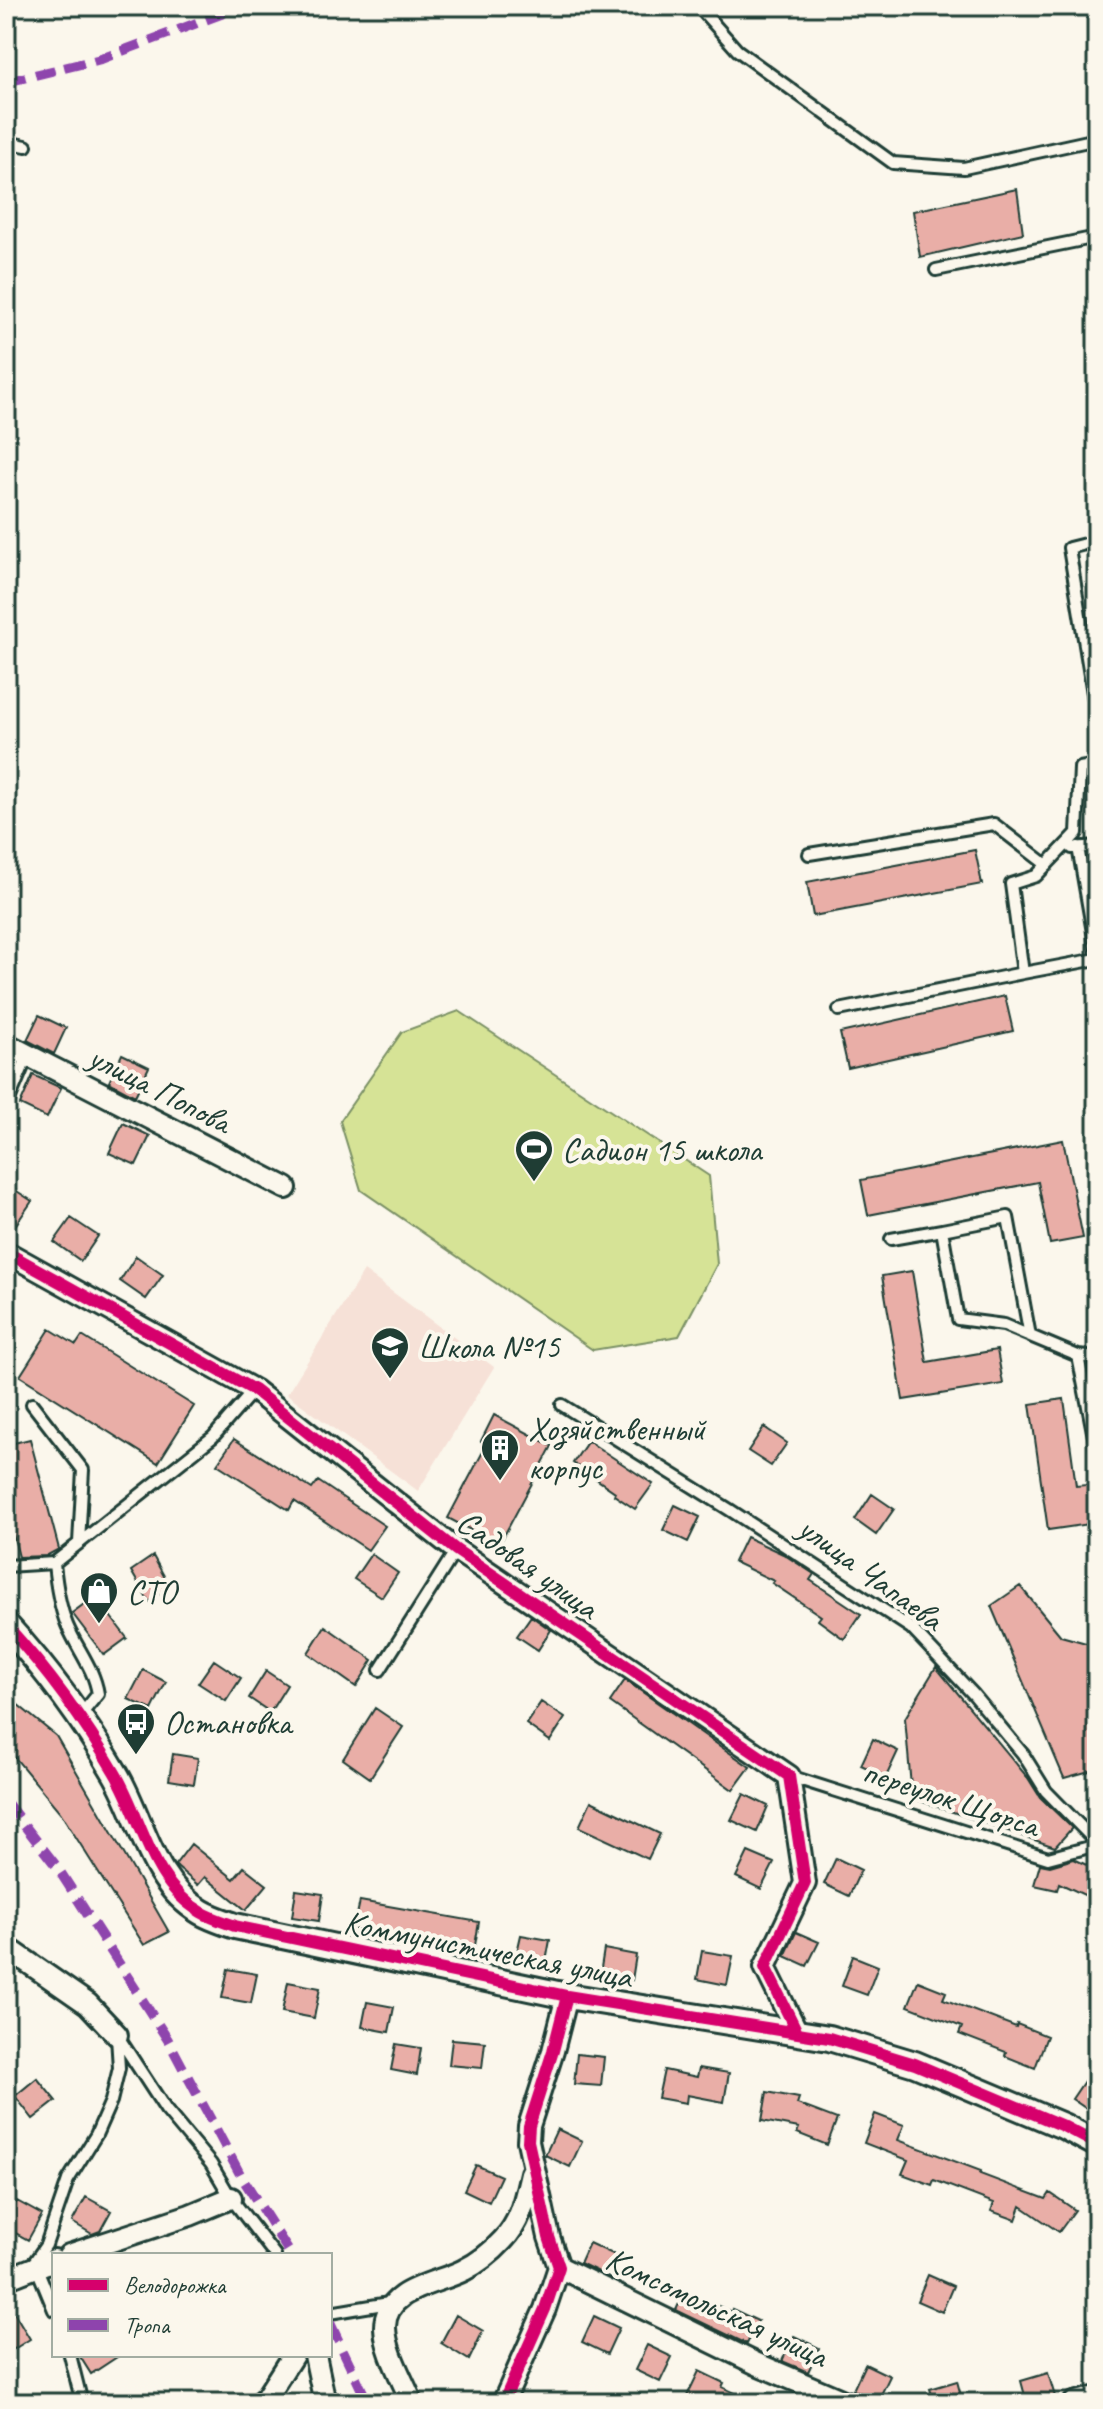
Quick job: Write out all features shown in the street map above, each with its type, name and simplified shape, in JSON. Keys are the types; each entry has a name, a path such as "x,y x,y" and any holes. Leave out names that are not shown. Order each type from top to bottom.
{"street":[{"name":"улица Попова","path":"6,1044 286,1188"},
{"name":"Садовая улица","path":"6,1252 254,1390 456,1550 789,1776"},
{"name":"Коммунистическая улица","path":"6,1625 33,1654 117,1776 161,1874 178,1894 201,1912 235,1926 567,1996 829,2038 915,2064 1063,2126 1097,2144"},
{"path":"789,1776 805,1883 765,1967 797,2032"},
{"path":"6,1947 88,2004 117,2035"},
{"path":"503,2403 545,2309 559,2267 532,2169 528,2141 529,2126 567,1996"},
{"path":"412,2403 396,2366 385,2326 390,2311 397,2301 413,2290 463,2271 504,2240 515,2227 521,2212 532,2169"},
{"path":"75,2253 231,2198"},
{"path":"6,2279 40,2265"},
{"name":"Комсомольская улица","path":"559,2267 757,2364 848,2403"},
{"path":"260,2403 292,2357"},
{"path":"315,2357 325,2403"},
{"path":"1074,2403 1097,2397"}],"lane":[{"path":"698,6 737,50 893,163 964,168 1097,139"},
{"path":"6,142 26,146"},
{"path":"936,270 1097,237"},
{"path":"1097,541 1069,548 1097,718"},
{"path":"1023,973 1011,884 1036,876 1077,833 1080,768 1097,765"},
{"path":"809,854 994,824 1047,865"},
{"path":"1062,848 1097,846"},
{"path":"839,1010 1097,957 1078,847"},
{"path":"6,1107 27,1057"},
{"path":"891,1239 1008,1217 1030,1336"},
{"path":"942,1230 958,1319 1004,1325 1078,1356 1097,1358"},
{"path":"1078,1356 1097,1452"},
{"path":"6,1566 54,1563 213,1437 254,1390"},
{"path":"32,1404 83,1470 79,1543"},
{"name":"улица Чапаева","path":"562,1405 911,1628 1023,1754 1046,1791 1097,1844"},
{"path":"380,1670 456,1550"},
{"path":"54,1563 57,1594 67,1626 96,1678 98,1694 79,1717"},
{"name":"переулок Щорса","path":"789,1776 1048,1858 1097,1844"},
{"path":"117,2035 166,2110 211,2164 231,2198 273,2253"},
{"path":"52,2304 40,2265 68,2180 96,2135 111,2101 119,2068 117,2035"},
{"path":"332,2313 397,2301"},
{"path":"70,2357 82,2403"}],"shaded area":[{"name":"Школа №15","path":"364,1271 494,1367 418,1491 287,1394"}],"green space":[{"name":"Садион 15 школа","path":"459,1011 709,1176 717,1264 679,1336 593,1350 361,1190 340,1121 402,1032"}],"building":[{"path":"1017,189 1023,233 920,257 913,211"},
{"path":"975,850 982,884 813,916 807,882"},
{"path":"1005,996 1013,1031 848,1068 840,1033"},
{"path":"39,1015 66,1028 54,1054 27,1040"},
{"path":"122,1054 149,1067 135,1096 109,1082"},
{"path":"33,1075 61,1088 47,1118 20,1105"},
{"path":"123,1123 150,1136 136,1165 109,1153"},
{"path":"1063,1140 1083,1238 1050,1244 1038,1182 868,1215 861,1180"},
{"path":"6,1184 32,1201 6,1239"},
{"path":"71,1218 98,1236 81,1261 54,1242"},
{"path":"136,1256 163,1275 146,1299 120,1281"},
{"path":"912,1271 927,1362 997,1350 1003,1384 903,1400 882,1276"},
{"path":"50,1329 76,1345 82,1336 194,1406 158,1463 20,1376"},
{"path":"1064,1399 1076,1486 1097,1484 1097,1523 1048,1530 1030,1404"},
{"name":"Хозяйственный корпус","path":"494,1415 552,1446 499,1545 448,1518 487,1444 481,1441"},
{"path":"764,1427 787,1443 771,1466 748,1451"},
{"path":"30,1439 59,1549 46,1556 19,1557 6,1508 6,1445"},
{"path":"234,1439 312,1489 318,1481 385,1526 368,1550 294,1501 289,1510 217,1464"},
{"path":"588,1441 653,1484 635,1509 573,1463"},
{"path":"872,1494 894,1509 876,1535 855,1520"},
{"path":"675,1505 700,1517 688,1542 663,1530"},
{"path":"746,1537 783,1554 814,1574 810,1580 861,1614 844,1639 818,1620 821,1616 772,1583 774,1581 734,1562"},
{"path":"371,1554 398,1573 382,1597 354,1579"},
{"path":"153,1556 170,1587 149,1602 131,1571"},
{"path":"1020,1586 1061,1636 1097,1646 1097,1769 1064,1778 991,1606"},
{"name":"СТО","path":"95,1596 127,1638 104,1655 72,1613"},
{"path":"531,1616 551,1630 538,1650 517,1636"},
{"path":"325,1626 373,1660 356,1687 308,1653"},
{"path":"214,1660 241,1678 226,1701 198,1683"},
{"path":"936,1667 1028,1778 1040,1797 1072,1828 1055,1847 912,1798 905,1718"},
{"path":"143,1670 166,1682 152,1710 128,1699"},
{"path":"266,1671 287,1685 270,1712 249,1698"},
{"path":"625,1680 750,1767 733,1790 610,1702"},
{"path":"6,1695 56,1736 169,1932 144,1945 60,1812 6,1747"},
{"path":"541,1702 565,1718 550,1741 526,1724"},
{"path":"375,1708 403,1727 370,1778 343,1759"},
{"path":"873,1739 898,1751 886,1777 861,1765"},
{"path":"173,1754 198,1758 194,1784 169,1780"},
{"path":"744,1794 768,1806 757,1832 731,1820"},
{"path":"591,1801 660,1834 648,1859 579,1827"},
{"path":"191,1844 234,1879 244,1867 267,1885 246,1910 205,1877 198,1885 175,1865"},
{"path":"748,1852 774,1863 761,1889 736,1877"},
{"path":"836,1858 861,1870 849,1896 824,1884"},
{"path":"1074,1859 1097,1870 1097,1901 1059,1883 1057,1890 1034,1885 1040,1864 1050,1866"},
{"path":"296,1890 323,1894 319,1921 292,1917"},
{"path":"360,1901 479,1922 474,1951 426,1942 425,1947 397,1942 397,1937 354,1929"},
{"path":"796,1932 819,1942 807,1966 785,1956"},
{"path":"521,1935 550,1940 545,1967 515,1961"},
{"path":"604,1949 636,1955 632,1980 600,1974"},
{"path":"702,1951 733,1956 727,1985 697,1979"},
{"path":"853,1956 878,1966 867,1995 842,1986"},
{"path":"228,1969 257,1974 251,2003 222,1998"},
{"path":"918,1981 946,1992 943,1999 1047,2036 1035,2068 1005,2056 1006,2052 959,2034 962,2027 908,2006"},
{"path":"288,1982 320,1988 314,2018 282,2012"},
{"path":"367,2002 394,2007 389,2032 362,2027"},
{"path":"452,2039 485,2042 482,2068 449,2065"},
{"path":"396,2044 421,2048 417,2075 391,2070"},
{"path":"577,2054 604,2057 601,2086 574,2084"},
{"path":"1097,2062 1097,2116 1072,2099"},
{"path":"699,2068 729,2073 724,2102 687,2095 686,2103 658,2098 664,2070 697,2077"},
{"path":"37,2078 56,2101 33,2119 15,2096"},
{"path":"767,2092 799,2098 797,2104 837,2119 827,2145 797,2133 799,2128 762,2121"},
{"path":"875,2114 904,2125 898,2140 1046,2199 1050,2193 1075,2210 1059,2232 1021,2206 1016,2220 991,2211 994,2203 934,2180 932,2185 902,2174 908,2160 864,2143"},
{"path":"557,2129 582,2141 570,2167 545,2155"},
{"path":"476,2165 501,2176 489,2202 464,2190"},
{"path":"86,2197 111,2211 100,2231 92,2234 72,2222"},
{"path":"17,2201 42,2215 28,2240 6,2228 6,2220"},
{"path":"589,2243 615,2255 605,2275 580,2263"},
{"path":"928,2275 953,2286 942,2312 917,2301"},
{"path":"685,2291 758,2321 747,2344 676,2310"},
{"path":"6,2299 30,2339 6,2354"},
{"path":"456,2315 483,2331 469,2360 441,2343"},
{"path":"594,2316 619,2328 607,2354 582,2342"},
{"path":"794,2336 819,2348 808,2372 782,2361"},
{"path":"647,2345 672,2357 660,2382 635,2370"},
{"path":"80,2357 117,2357 91,2374"},
{"path":"865,2364 890,2376 878,2401 853,2390"},
{"path":"699,2371 724,2383 722,2387 756,2403 701,2403 687,2396"},
{"path":"1048,2373 1056,2400 1027,2403 1021,2381"},
{"path":"957,2381 963,2403 935,2403 930,2389"}],"marked path":[{"path":"6,82 101,59 242,6"},
{"path":"6,1802 57,1867 168,2040 240,2174 290,2253"},
{"path":"332,2327 368,2403"}],"cycle path":[{"path":"6,1252 254,1390 456,1550 789,1776 805,1883 765,1967 797,2032"},
{"path":"6,1625 91,1734 125,1791 149,1849 170,1884 184,1899 209,1916 235,1926 567,1996 829,2038 915,2064 1063,2126 1097,2144"},
{"path":"503,2403 545,2309 559,2267 549,2237 528,2141 529,2126 567,1996"}],"place":[{"name":"Садион 15 школа","path":"534,1183"},
{"name":"Школа №15","path":"390,1380"},
{"name":"Хозяйственный корпус","path":"500,1482"},
{"name":"СТО","path":"99,1625"},
{"name":"Остановка","path":"136,1756"}]}
